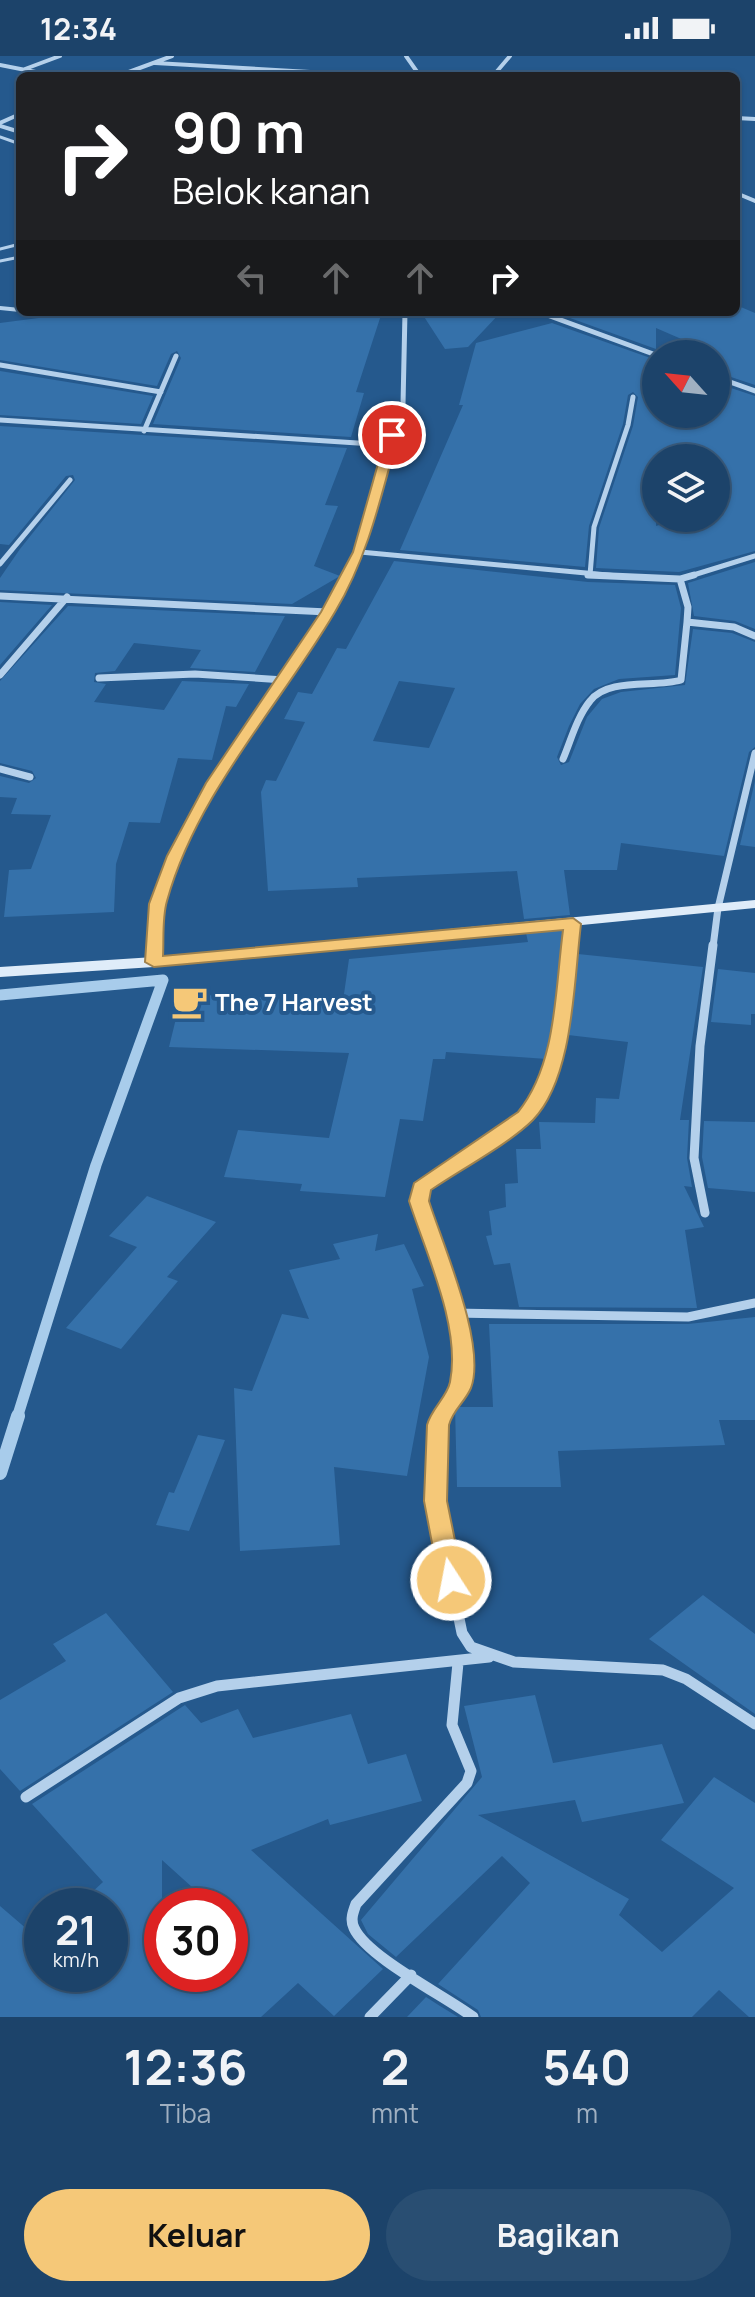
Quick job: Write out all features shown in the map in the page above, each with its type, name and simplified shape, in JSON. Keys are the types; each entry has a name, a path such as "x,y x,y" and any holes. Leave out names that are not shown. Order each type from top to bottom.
{"street":[{"path":"24,69 60,56"},
{"path":"129,72 172,56"},
{"path":"496,72 510,56"},
{"path":"155,63 310,72"},
{"path":"0,65 38,72"},
{"path":"154,962 157,904 175,856 214,783 328,612 360,552 388,445 403,404 405,316"},
{"path":"551,316 642,350"},
{"path":"144,431 176,356"},
{"path":"0,365 161,392"},
{"path":"730,382 755,391"},
{"path":"590,575 594,527 628,425 633,397"},
{"path":"0,420 388,445"},
{"path":"0,564 70,480"},
{"path":"360,552 487,561 590,575 680,579 755,556"},
{"path":"563,759 597,693 610,687 665,687 681,680 688,607 680,579"},
{"path":"0,596 328,612"},
{"path":"0,675 67,597"},
{"path":"687,622 734,627 755,636"},
{"path":"99,678 195,674 284,680"},
{"path":"705,1213 694,1158 695,1100 718,908 755,753"},
{"path":"0,769 30,777"},
{"path":"0,972 154,962 573,924 755,904"},
{"path":"573,924 555,1057 535,1104 525,1117 421,1187 419,1201 463,1337 461,1386 441,1413 438,1425 435,1501 462,1633 471,1647 491,1657 514,1662 663,1670 686,1679 755,1724"},
{"path":"454,1313 688,1317 755,1303"},
{"path":"26,1797 179,1698 217,1686 458,1663 491,1657"},
{"path":"458,1663 452,1725 471,1771 467,1783 356,1904 351,1916 355,1931 411,1975 473,2017"},
{"path":"370,2017 411,1975"}],"building":[{"path":"740,307 755,313 755,385 730,377 730,340 684,340 656,328 656,340 642,340 642,344 570,318 740,316"},
{"path":"54,316 381,316 356,392 364,393 351,437 153,424 181,358 177,351 171,354 157,386 0,360 0,323"},
{"path":"424,316 497,316 468,347 445,349"},
{"path":"552,323 642,355 642,428 730,428 730,388 755,396 755,551 679,572 596,568 599,528 633,426 638,397 633,392 628,395 623,424 589,526 585,567 400,550 463,405 459,405 476,343"},
{"path":"0,371 153,396 141,424 0,415"},
{"path":"0,426 347,448 325,505 338,506 314,566 340,576 292,604 0,590 0,578 75,480 73,475 66,476 9,545 0,544"},
{"path":"394,561 588,582 675,585 681,608 675,675 619,679 594,689 580,704 557,757 561,765 569,762 587,717 602,699 621,692 685,685 693,629 732,633 755,642 755,747 749,752 724,856 621,843 617,870 564,870 570,915 524,919 517,871 357,878 358,887 268,891 261,792 266,780 276,781 305,722 284,719 298,692 312,694 337,648 346,649","holes":["399,681 455,688 429,748 373,741"]},
{"path":"755,562 755,629 735,621 694,616 688,583"},
{"path":"0,602 52,605 0,665"},
{"path":"68,606 285,616 255,672 190,668 201,650 134,643 115,671 95,673 94,682 106,684 94,702 164,710 182,681 249,684 236,707 226,706 212,760 178,758 160,823 129,822 116,864 114,912 4,917 9,870 31,869 51,815 11,814 17,798 0,797 0,776 29,783 36,778 32,771 0,763 0,681"},
{"path":"755,781 755,847 740,845"},
{"path":"566,930 547,1059 446,1052 445,1059 433,1059 423,1121 400,1119 385,1197 300,1191 302,1184 224,1177 238,1130 329,1138 349,1053 169,1047 182,994 343,1001 349,959 528,942 526,933"},
{"path":"578,954 703,967 680,1120 689,1120 687,1158 692,1187 684,1186 704,1227 685,1230 697,1308 519,1307 510,1263 494,1265 486,1236 492,1235 489,1211 506,1207 505,1184 518,1183 516,1149 541,1149 539,1122 595,1123 596,1098 619,1099 628,1042 568,1035"},
{"path":"718,969 755,973 755,1014 751,1014 751,1025 711,1022"},
{"path":"704,1121 755,1122 755,1192 708,1188 702,1157"},
{"path":"147,1196 216,1222 167,1277 178,1281 121,1349 66,1328 137,1247 109,1236"},
{"path":"378,1234 375,1251 404,1244 424,1286 412,1289 429,1357 407,1476 334,1467 340,1545 240,1551 234,1388 252,1391 282,1314 309,1319 289,1270 340,1259 333,1244"},
{"path":"755,1317 755,1420 719,1420 725,1445 558,1451 561,1487 457,1487 455,1407 493,1407 489,1324 688,1324"},
{"path":"198,1435 225,1440 189,1531 156,1525 169,1492 174,1493"},
{"path":"703,1595 755,1634 755,1714 649,1639"},
{"path":"106,1613 173,1692 20,1791 0,1769 0,1700 66,1661 53,1644"},
{"path":"535,1695 553,1763 662,1744 684,1803 582,1822 575,1800 478,1815 629,1899 619,1915 662,1952 734,1888 661,1840 714,1777 755,1803 755,2017 749,2017 719,1990 692,2017 481,2017 478,2010 438,1984 530,1883 502,1856 396,1957 368,1934 361,1920 482,1777 464,1706"},
{"path":"185,1705 201,1723 238,1709 253,1738 351,1714 368,1764 406,1754 422,1801 330,1825 328,1819 251,1850 383,1969 334,2016 298,1983 261,2017 0,2017 0,1906 24,1927 24,1992 128,1992 128,1888 96,1888 103,1882 32,1804"},
{"path":"426,1997 440,2006 458,2017 407,2017"}],"waterway":[{"path":"0,995 163,980 96,1165 17,1418"},
{"path":"0,1473 18,1416"}],"place":[{"name":"The 7 Harvest","path":"189,1001"}],"route":[{"path":"392,435 360,552 328,612 214,783 175,856 157,904 154,962 573,924 555,1057 547,1082 535,1104 525,1117 421,1187 419,1201 463,1337 461,1386 441,1413 438,1425 435,1501 451,1580"}]}
